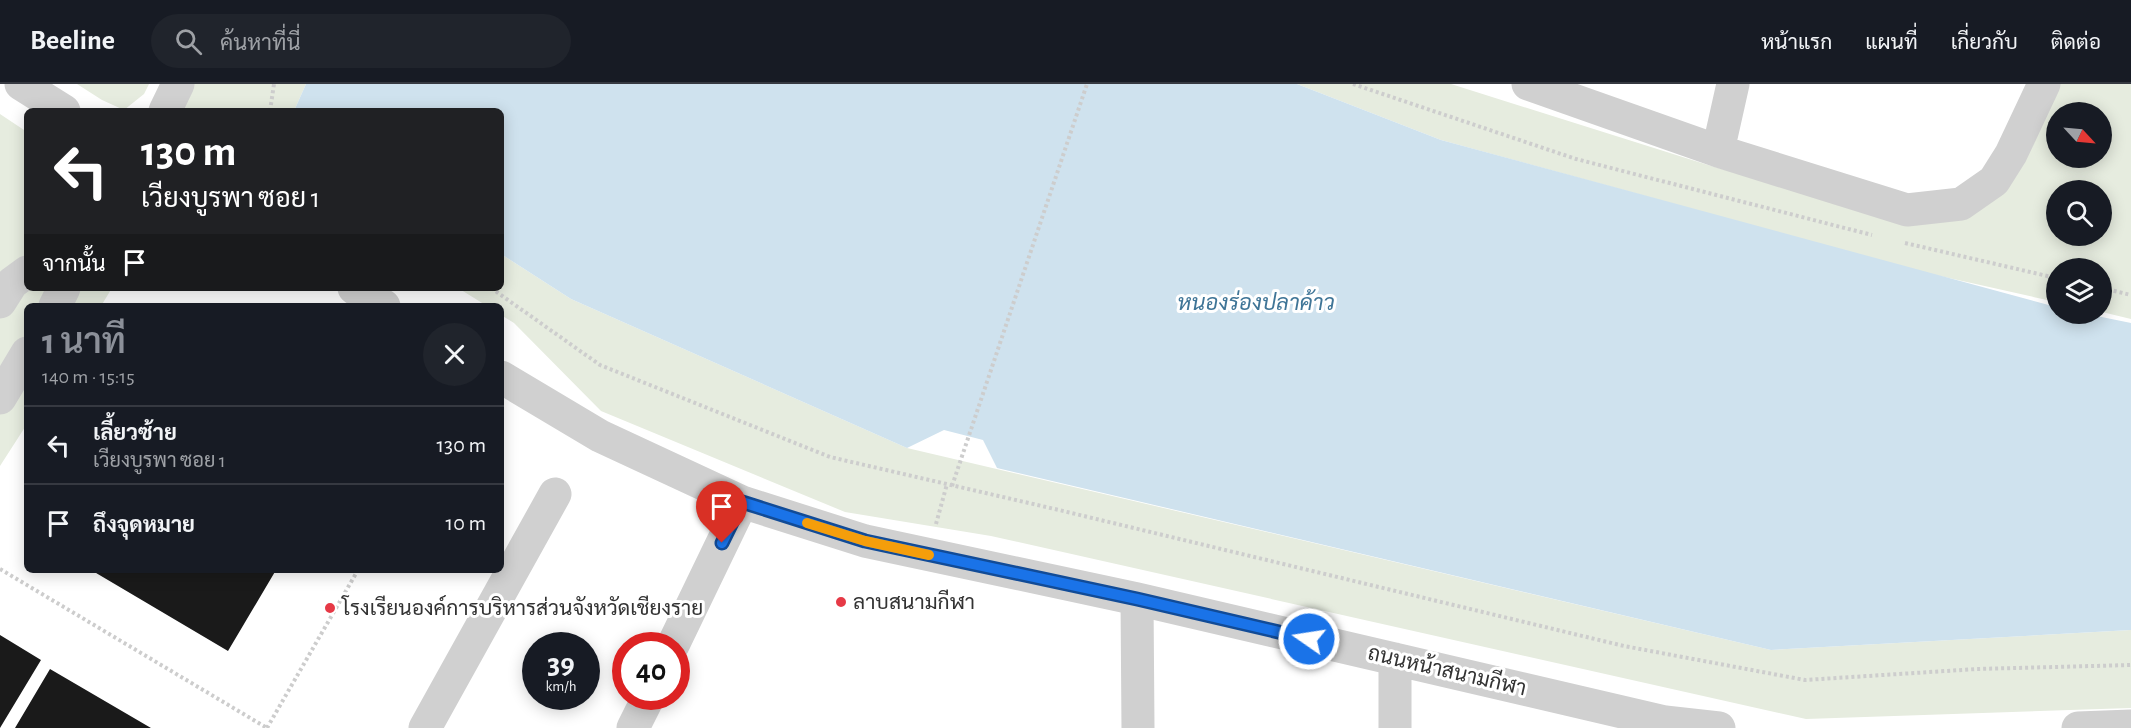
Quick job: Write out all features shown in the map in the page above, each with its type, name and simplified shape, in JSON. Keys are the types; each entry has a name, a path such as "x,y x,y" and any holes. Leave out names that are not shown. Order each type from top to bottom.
{"street":[{"path":"21,84 59,108"},
{"path":"166,108 178,84"},
{"path":"1528,84 1718,151 1908,210 1961,204 1994,181 2011,154 2044,84"},
{"path":"1718,151 1733,84"},
{"path":"0,302 12,283 24,274"},
{"path":"359,291 379,303"},
{"path":"0,398 24,358"},
{"name":"ถนนหน้าสนามกีฬา","path":"504,378 600,436 742,502 865,541 1137,599 1665,725 1719,728"},
{"path":"425,728 555,494"},
{"path":"679,632 742,502"},
{"path":"1137,599 1138,728"},
{"path":"1395,659 1395,728"},
{"path":"633,728 642,710"},
{"path":"2078,728 2131,726"}],"path":[{"path":"270,108 274,84"},
{"path":"927,554 1087,84"},
{"path":"1353,84 1576,159 1880,237"},
{"path":"1902,243 2046,276"},
{"path":"2112,290 2131,295"},
{"path":"495,291 600,364 830,457 1624,646 1805,680 1977,669 2131,664"},
{"path":"0,569 267,728 356,573"}],"shaded area":[{"path":"77,84 149,84 144,94 126,108 120,108"},
{"path":"189,84 306,84 295,108 177,108"},
{"path":"1297,84 1451,84 1708,165 1910,223 2001,169 2042,84 2131,84 2131,319 2112,314 2112,258 2046,258 2046,300 1922,272 1441,140"},
{"path":"0,114 24,130 24,291 110,291 103,303 24,303 24,429 0,466"},
{"path":"504,256 571,299 907,448 1771,650 2131,630 2131,708 1806,719 991,536 845,512 601,411 514,323 504,317 504,303 482,303 463,291 504,291"}],"water":[{"name":"หนองร่องปลาค้าว","path":"306,84 1297,84 1441,140 2046,304 2046,324 2112,324 2112,319 2131,323 2131,630 1771,650 997,468 983,440 944,430 907,448 571,299 504,256 504,108 295,108"}],"building":[{"path":"96,573 274,573 228,651"},
{"path":"0,635 41,660 0,728"},
{"path":"50,669 151,728 15,728"}],"slow traffic":[{"path":"807,523 865,541 929,555"}],"place":[{"name":"ลาบสนามกีฬา","path":"841,602"},
{"name":"โรงเรียนองค์การบริหารส่วนจังหวัดเชียงราย","path":"330,608"}],"route":[{"path":"722,543 742,502 865,541 1137,599 1309,639"}]}
